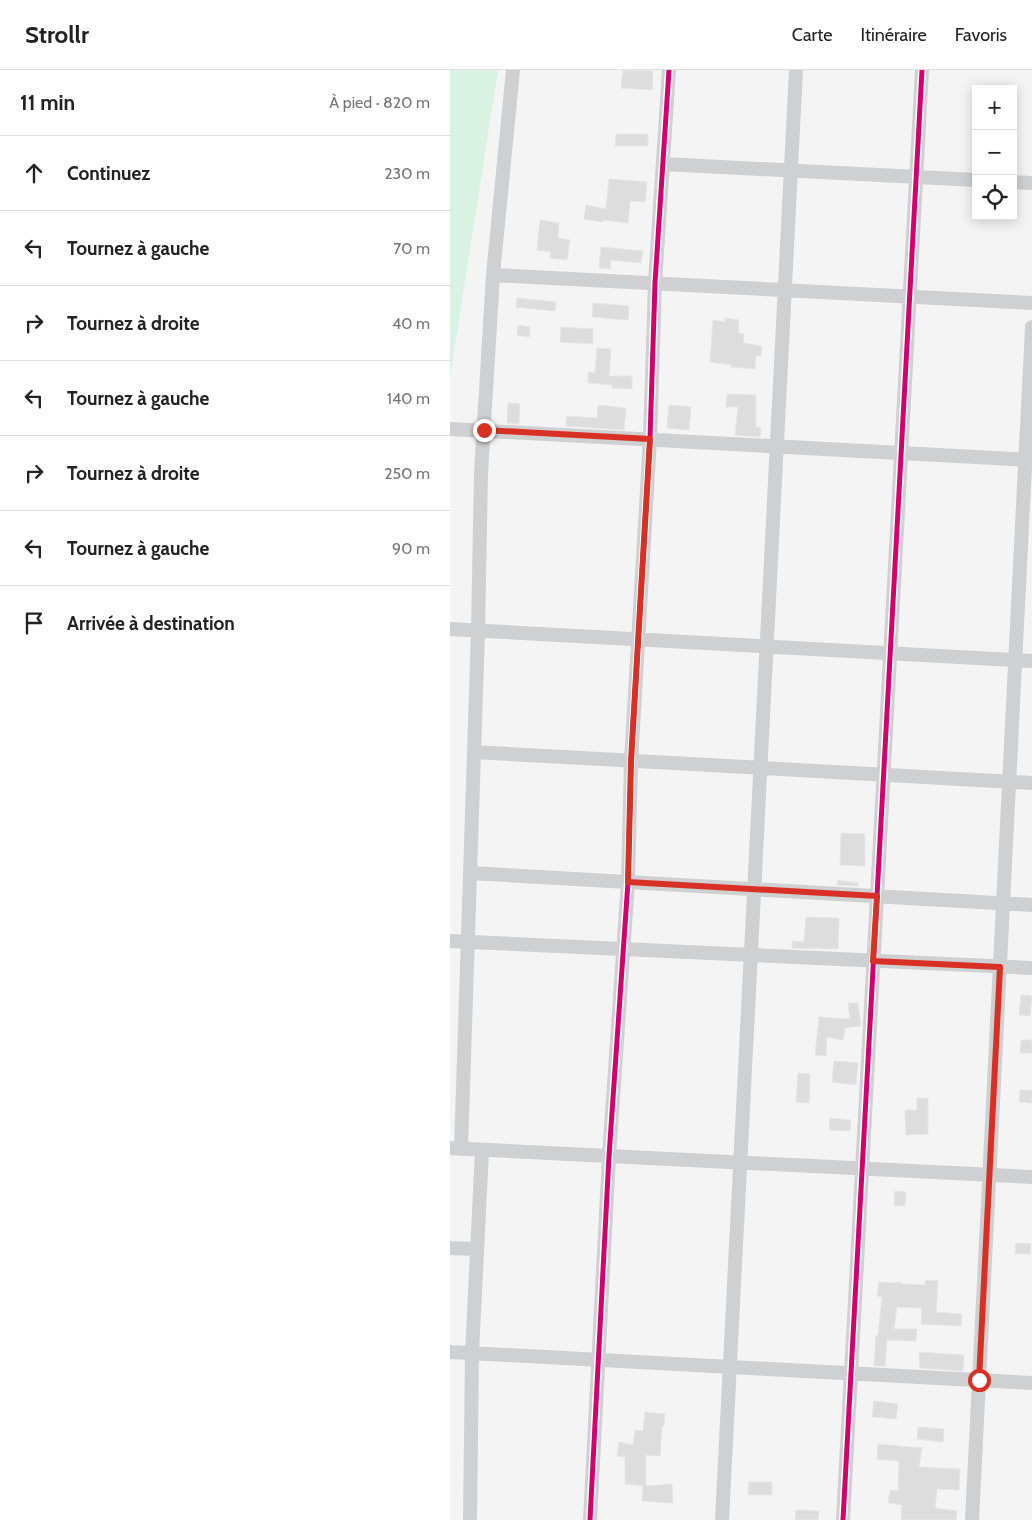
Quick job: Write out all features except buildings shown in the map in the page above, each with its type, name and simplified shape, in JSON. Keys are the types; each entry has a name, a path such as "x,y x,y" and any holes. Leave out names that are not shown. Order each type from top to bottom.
{"street":[{"path":"513,70 493,275 481,473 468,942 456,1149 1032,1177"},
{"path":"590,1520 609,1156 628,882 631,761 650,439 655,283 669,70"},
{"path":"722,1520 796,70"},
{"path":"843,1520 922,70"},
{"path":"663,164 972,180"},
{"path":"1017,182 1032,183"},
{"path":"493,275 1032,303"},
{"path":"972,1520 1015,660 1029,459 1032,327"},
{"path":"450,429 1029,459"},
{"path":"450,629 1032,661"},
{"path":"474,752 1032,783"},
{"path":"470,873 1032,905"},
{"path":"450,941 1032,968"},
{"path":"470,1520 472,1354 482,1150"},
{"path":"450,1248 476,1249"},
{"path":"450,1352 1032,1383"}],"green space":[{"path":"450,70 498,70 450,377"}],"cycle path":[{"path":"590,1520 609,1156 628,882 631,761 650,439 655,283 669,70"},
{"path":"843,1520 922,70"}],"route":[{"path":"484,430 650,439 631,761 628,882 877,896 873,961 1000,967 979,1380"}]}
